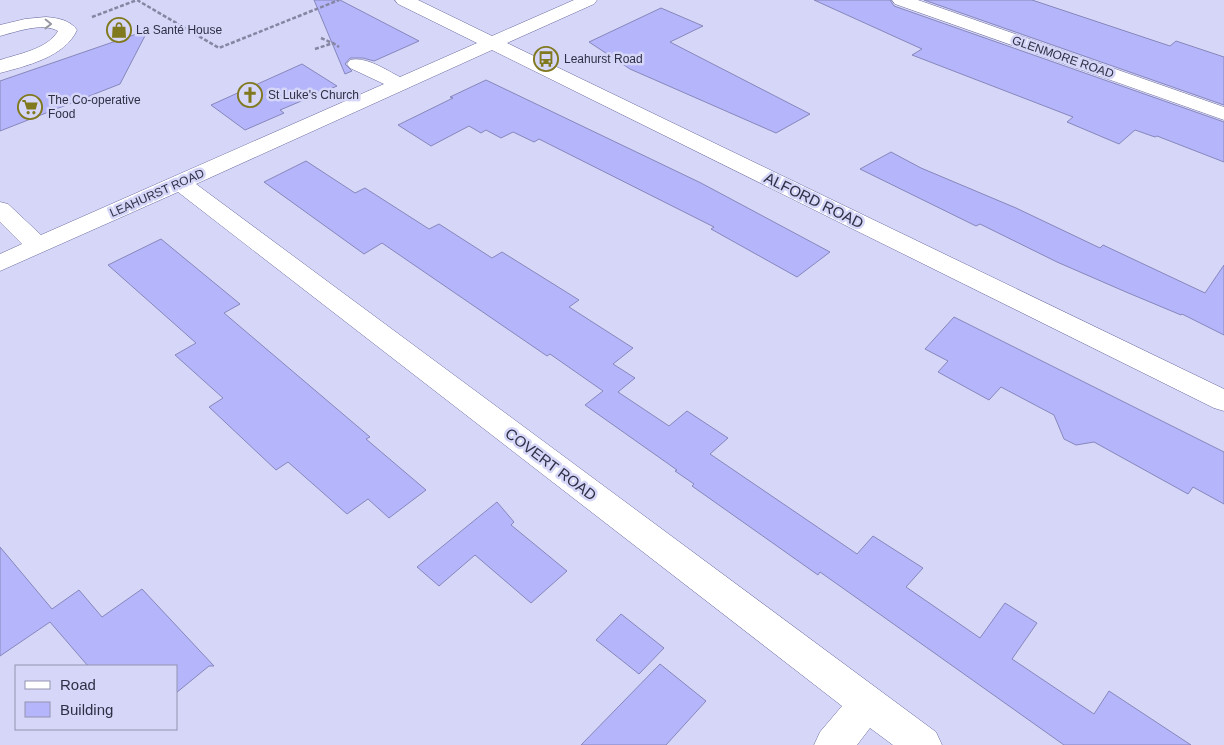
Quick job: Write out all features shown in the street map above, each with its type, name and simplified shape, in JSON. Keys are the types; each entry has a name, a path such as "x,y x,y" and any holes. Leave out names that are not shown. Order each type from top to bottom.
{"street":[{"name":"ALFORD ROAD","path":"404,0 1224,401"},
{"name":"LEAHURST ROAD","path":"0,263 588,0"},
{"name":"GLENMORE ROAD","path":"901,0 1224,114"},
{"path":"0,31 31,24 59,24 68,30 62,42 0,67"},
{"path":"358,64 400,84"},
{"name":"COVERT ROAD","path":"180,183 923,745"},
{"path":"0,209 38,246"},
{"path":"833,745 867,703"}],"path":[{"path":"66,27 137,0 219,48 339,0"},
{"path":"321,38 333,43"}],"building":[{"path":"314,0 340,0 419,41 374,61 363,58 350,58 345,64 352,71 345,74"},
{"path":"814,0 890,0 894,6 1224,122 1224,162 1157,136 1135,130 1119,144 1067,122 1073,117 912,55 922,49"},
{"path":"924,0 1032,0 1170,46 1176,41 1224,57 1224,105"},
{"path":"661,8 703,26 670,42 810,114 776,133 630,69 589,42"},
{"name":"The Co-operative Food","path":"148,30 120,84 0,131 0,81"},
{"path":"302,64 337,86 280,110 284,113 245,130 211,105"},
{"path":"486,80 701,183 830,252 797,277 711,229 714,227 539,139 534,142 513,132 501,138 486,130 481,133 469,126 431,146 398,125"},
{"path":"891,152 921,168 1016,208 1100,248 1103,245 1205,293 1224,265 1224,335 1182,314 1057,262 980,224 976,226 860,169"},
{"path":"306,161 355,193 365,188 429,229 439,224 492,258 502,252 579,300 569,307 633,348 613,364 635,378 618,392 669,426 687,411 728,438 710,454 857,554 873,536 923,568 906,587 980,638 1005,603 1037,623 1012,659 1094,714 1109,691 1191,745 1064,745 820,572 818,575 692,486 694,484 675,471 677,470 585,405 603,391 550,354 547,356 382,243 364,254 264,182"},
{"path":"161,239 240,304 224,313 370,437 366,439 426,490 389,518 368,499 347,514 288,462 276,470 209,407 223,398 175,355 196,343 108,265"},
{"path":"954,317 1224,452 1224,504 1193,487 1188,494 1094,442 1076,445 1064,439 1054,415 1001,387 989,400 938,372 948,361 925,349"},
{"path":"497,502 514,522 511,525 567,571 531,603 475,555 439,586 417,567"},
{"path":"0,547 52,609 79,590 102,617 142,589 214,666 209,666 178,691 178,665 87,665 50,622 0,656"},
{"path":"621,614 664,648 639,674 596,640"},
{"path":"660,664 706,701 666,745 581,745"}],"place":[{"name":"La Santé House","path":"119,30"},
{"name":"Leahurst Road","path":"546,59"},
{"name":"St Luke's Church","path":"250,95"},
{"name":"The Co-operative Food","path":"30,107"}]}
